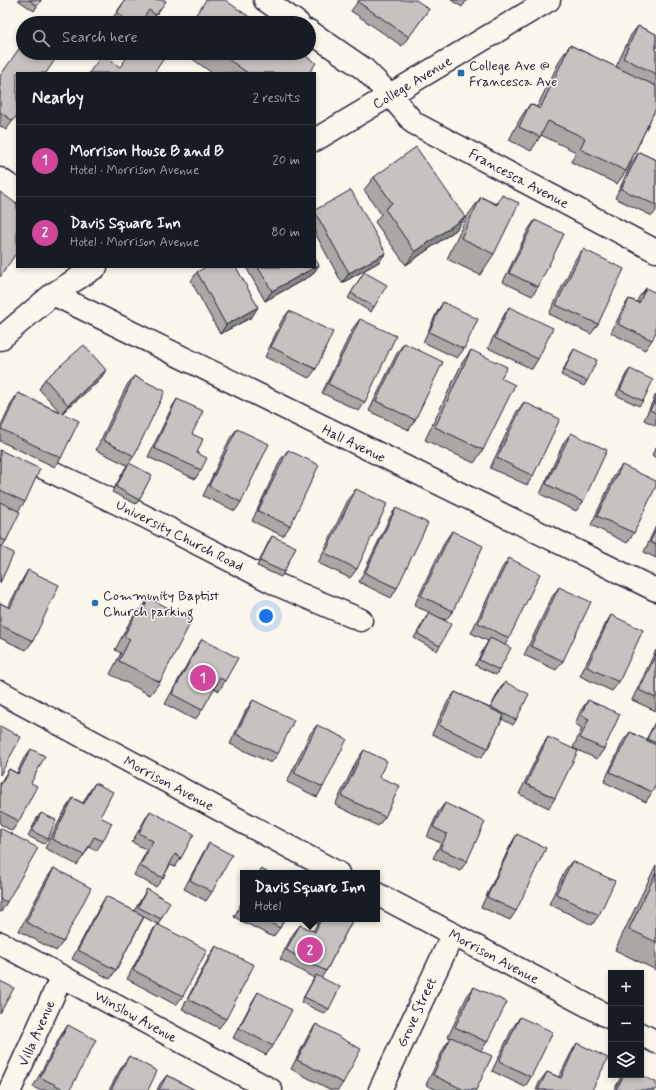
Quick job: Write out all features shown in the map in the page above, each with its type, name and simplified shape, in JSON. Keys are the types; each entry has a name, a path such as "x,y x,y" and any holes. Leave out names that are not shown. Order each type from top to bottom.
{"street":[{"path":"265,0 288,16"},
{"name":"College Avenue","path":"316,139 549,0"},
{"name":"Francesca Avenue","path":"316,36 364,69 390,95 414,123 656,251"},
{"path":"0,179 16,190"},
{"path":"0,339 53,294 94,268"},
{"name":"Hall Avenue","path":"53,294 656,590"},
{"name":"University Church Road","path":"0,448 142,515 278,585 361,620"},
{"name":"Morrison Avenue","path":"0,692 332,870"},
{"name":"Morrison Avenue","path":"380,896 608,1016"},
{"name":"Grove Street","path":"380,1090 453,934"},
{"name":"Winslow Avenue","path":"0,942 272,1090"},
{"name":"Villa Avenue","path":"10,1090 62,976"},
{"path":"644,1036 656,1042"}],"building":[{"path":"29,0 41,0 37,6"},
{"path":"125,0 166,1 156,15 149,10 145,16 122,16 117,13"},
{"path":"206,0 225,0 248,16 195,16"},
{"path":"359,0 416,0 429,9 409,37 358,2"},
{"path":"638,26 656,34 656,74 623,58"},
{"path":"570,45 656,86 656,108 626,171 580,149 585,138 548,121 540,137 519,127 530,104 540,109"},
{"path":"16,53 16,60 55,60 47,72 16,72 16,116 13,121 0,112 0,76"},
{"path":"98,60 110,60 120,67 125,60 163,60 155,72 90,72"},
{"path":"229,60 312,60 316,63 310,72 247,72"},
{"path":"416,147 465,217 415,252 385,209 392,203 374,177"},
{"path":"639,152 656,160 656,205 621,189"},
{"path":"351,190 386,253 349,273 316,214 316,209"},
{"path":"0,192 16,203 16,253 0,277"},
{"path":"502,195 519,203 494,254 461,238 481,197 497,205"},
{"path":"535,220 564,234 538,287 509,273"},
{"path":"583,249 624,269 598,324 556,305"},
{"path":"204,268 237,268 258,307 226,325 197,272"},
{"path":"259,268 314,268 272,291"},
{"path":"364,272 387,285 374,307 351,293"},
{"path":"646,288 656,293 656,332 652,340 618,324 629,299 639,303"},
{"path":"443,302 478,319 464,349 429,332"},
{"path":"509,307 553,328 538,359 495,338"},
{"path":"289,311 333,332 316,369 271,347"},
{"path":"360,319 396,336 365,402 328,384"},
{"path":"404,343 443,362 415,420 376,401"},
{"path":"84,345 106,370 68,405 45,379"},
{"path":"574,349 597,360 587,381 564,370"},
{"path":"471,350 507,367 501,378 515,385 483,450 435,427"},
{"path":"630,369 653,380 643,401 620,390"},
{"path":"134,376 165,391 134,456 103,440"},
{"path":"18,393 79,421 61,458 1,429"},
{"path":"177,399 203,411 192,434 203,439 197,453 207,458 201,470 154,448"},
{"path":"656,399 656,413 650,410"},
{"path":"524,402 560,419 533,476 497,458"},
{"path":"237,429 269,444 241,502 209,486"},
{"path":"571,433 607,450 583,502 546,484"},
{"path":"0,450 40,469 25,502 0,490"},
{"path":"288,450 319,465 290,526 258,511"},
{"path":"129,463 152,475 139,500 116,487"},
{"path":"622,465 656,481 656,486 634,533 597,516"},
{"path":"356,489 387,504 357,569 325,553"},
{"path":"0,502 20,512 6,541 0,538"},
{"path":"396,508 428,523 397,588 365,573"},
{"path":"656,530 656,545 650,542"},
{"path":"452,531 483,546 453,611 421,596"},
{"path":"272,536 296,547 284,572 260,561"},
{"path":"0,546 14,553 0,583"},
{"path":"509,558 540,574 509,638 478,623"},
{"path":"28,570 59,585 33,641 0,625 0,603 10,608"},
{"path":"559,587 591,602 563,661 531,646"},
{"path":"149,598 192,620 160,682 119,661 130,639 124,636 138,610 142,612"},
{"path":"429,612 451,624 440,646 418,634"},
{"path":"611,615 643,630 619,682 587,667"},
{"path":"490,638 511,648 499,670 479,660"},
{"path":"202,639 238,658 225,681 220,678 202,710 172,694"},
{"path":"656,654 656,698 639,690"},
{"path":"505,682 529,694 516,720 491,707"},
{"path":"455,692 504,715 488,748 439,725"},
{"path":"253,700 294,720 278,754 236,734"},
{"path":"588,700 620,714 604,749 580,738 589,719 581,715"},
{"path":"656,721 656,743 647,739"},
{"path":"317,725 347,739 323,787 294,773"},
{"path":"0,726 21,737 0,775"},
{"path":"630,732 656,745 656,785 652,792 610,772"},
{"path":"548,737 578,751 555,798 526,784"},
{"path":"31,749 45,756 31,783 37,786 19,821 0,811 0,786 9,769 18,774"},
{"path":"364,750 387,761 379,777 400,786 385,817 342,796"},
{"path":"95,783 113,792 100,817 112,823 103,841 94,837 84,855 52,839 73,798 84,804"},
{"path":"445,803 485,822 467,861 440,849 447,834 433,827"},
{"path":"150,811 194,834 181,858 175,854 163,878 140,866 153,841 139,833"},
{"path":"41,813 56,820 48,839 32,831"},
{"path":"0,828 38,848 7,902 0,899"},
{"path":"517,834 546,848 516,911 487,897"},
{"path":"209,843 232,855 212,892 190,880"},
{"path":"572,861 615,881 599,915 556,894"},
{"path":"54,868 91,888 63,942 26,922"},
{"path":"656,873 656,942 629,929"},
{"path":"147,889 170,902 161,919 138,907"},
{"path":"106,896 144,916 116,970 78,950"},
{"path":"269,922 283,922 280,928"},
{"path":"320,922 351,922 326,971 286,950 300,925 315,932"},
{"path":"157,924 207,950 183,996 133,970"},
{"path":"216,946 254,965 226,1019 188,999"},
{"path":"316,975 340,987 329,1009 304,997"},
{"path":"0,981 14,988 0,1013"},
{"path":"474,987 507,1002 487,1042 455,1027"},
{"path":"258,992 292,1010 273,1046 239,1028"},
{"path":"520,1017 553,1032 531,1077 499,1061"},
{"path":"316,1024 361,1049 343,1083 297,1060"},
{"path":"68,1025 96,1040 70,1090 65,1090 40,1077"},
{"path":"451,1037 492,1056 476,1090 464,1090 433,1075"},
{"path":"577,1043 608,1058 592,1090 538,1090 547,1072 561,1078"},
{"path":"129,1056 157,1071 148,1090 111,1090"},
{"path":"167,1075 195,1090 159,1090"},
{"path":"644,1076 656,1082 656,1090 616,1090 622,1078 644,1078"}],"place":[{"name":"College Ave @ Francesca Ave","path":"461,73"},
{"name":"Community Baptist Church parking","path":"95,603"},
{"name":"Morrison House B and B","path":"203,678"},
{"name":"Davis Square Inn","path":"310,950"}]}
